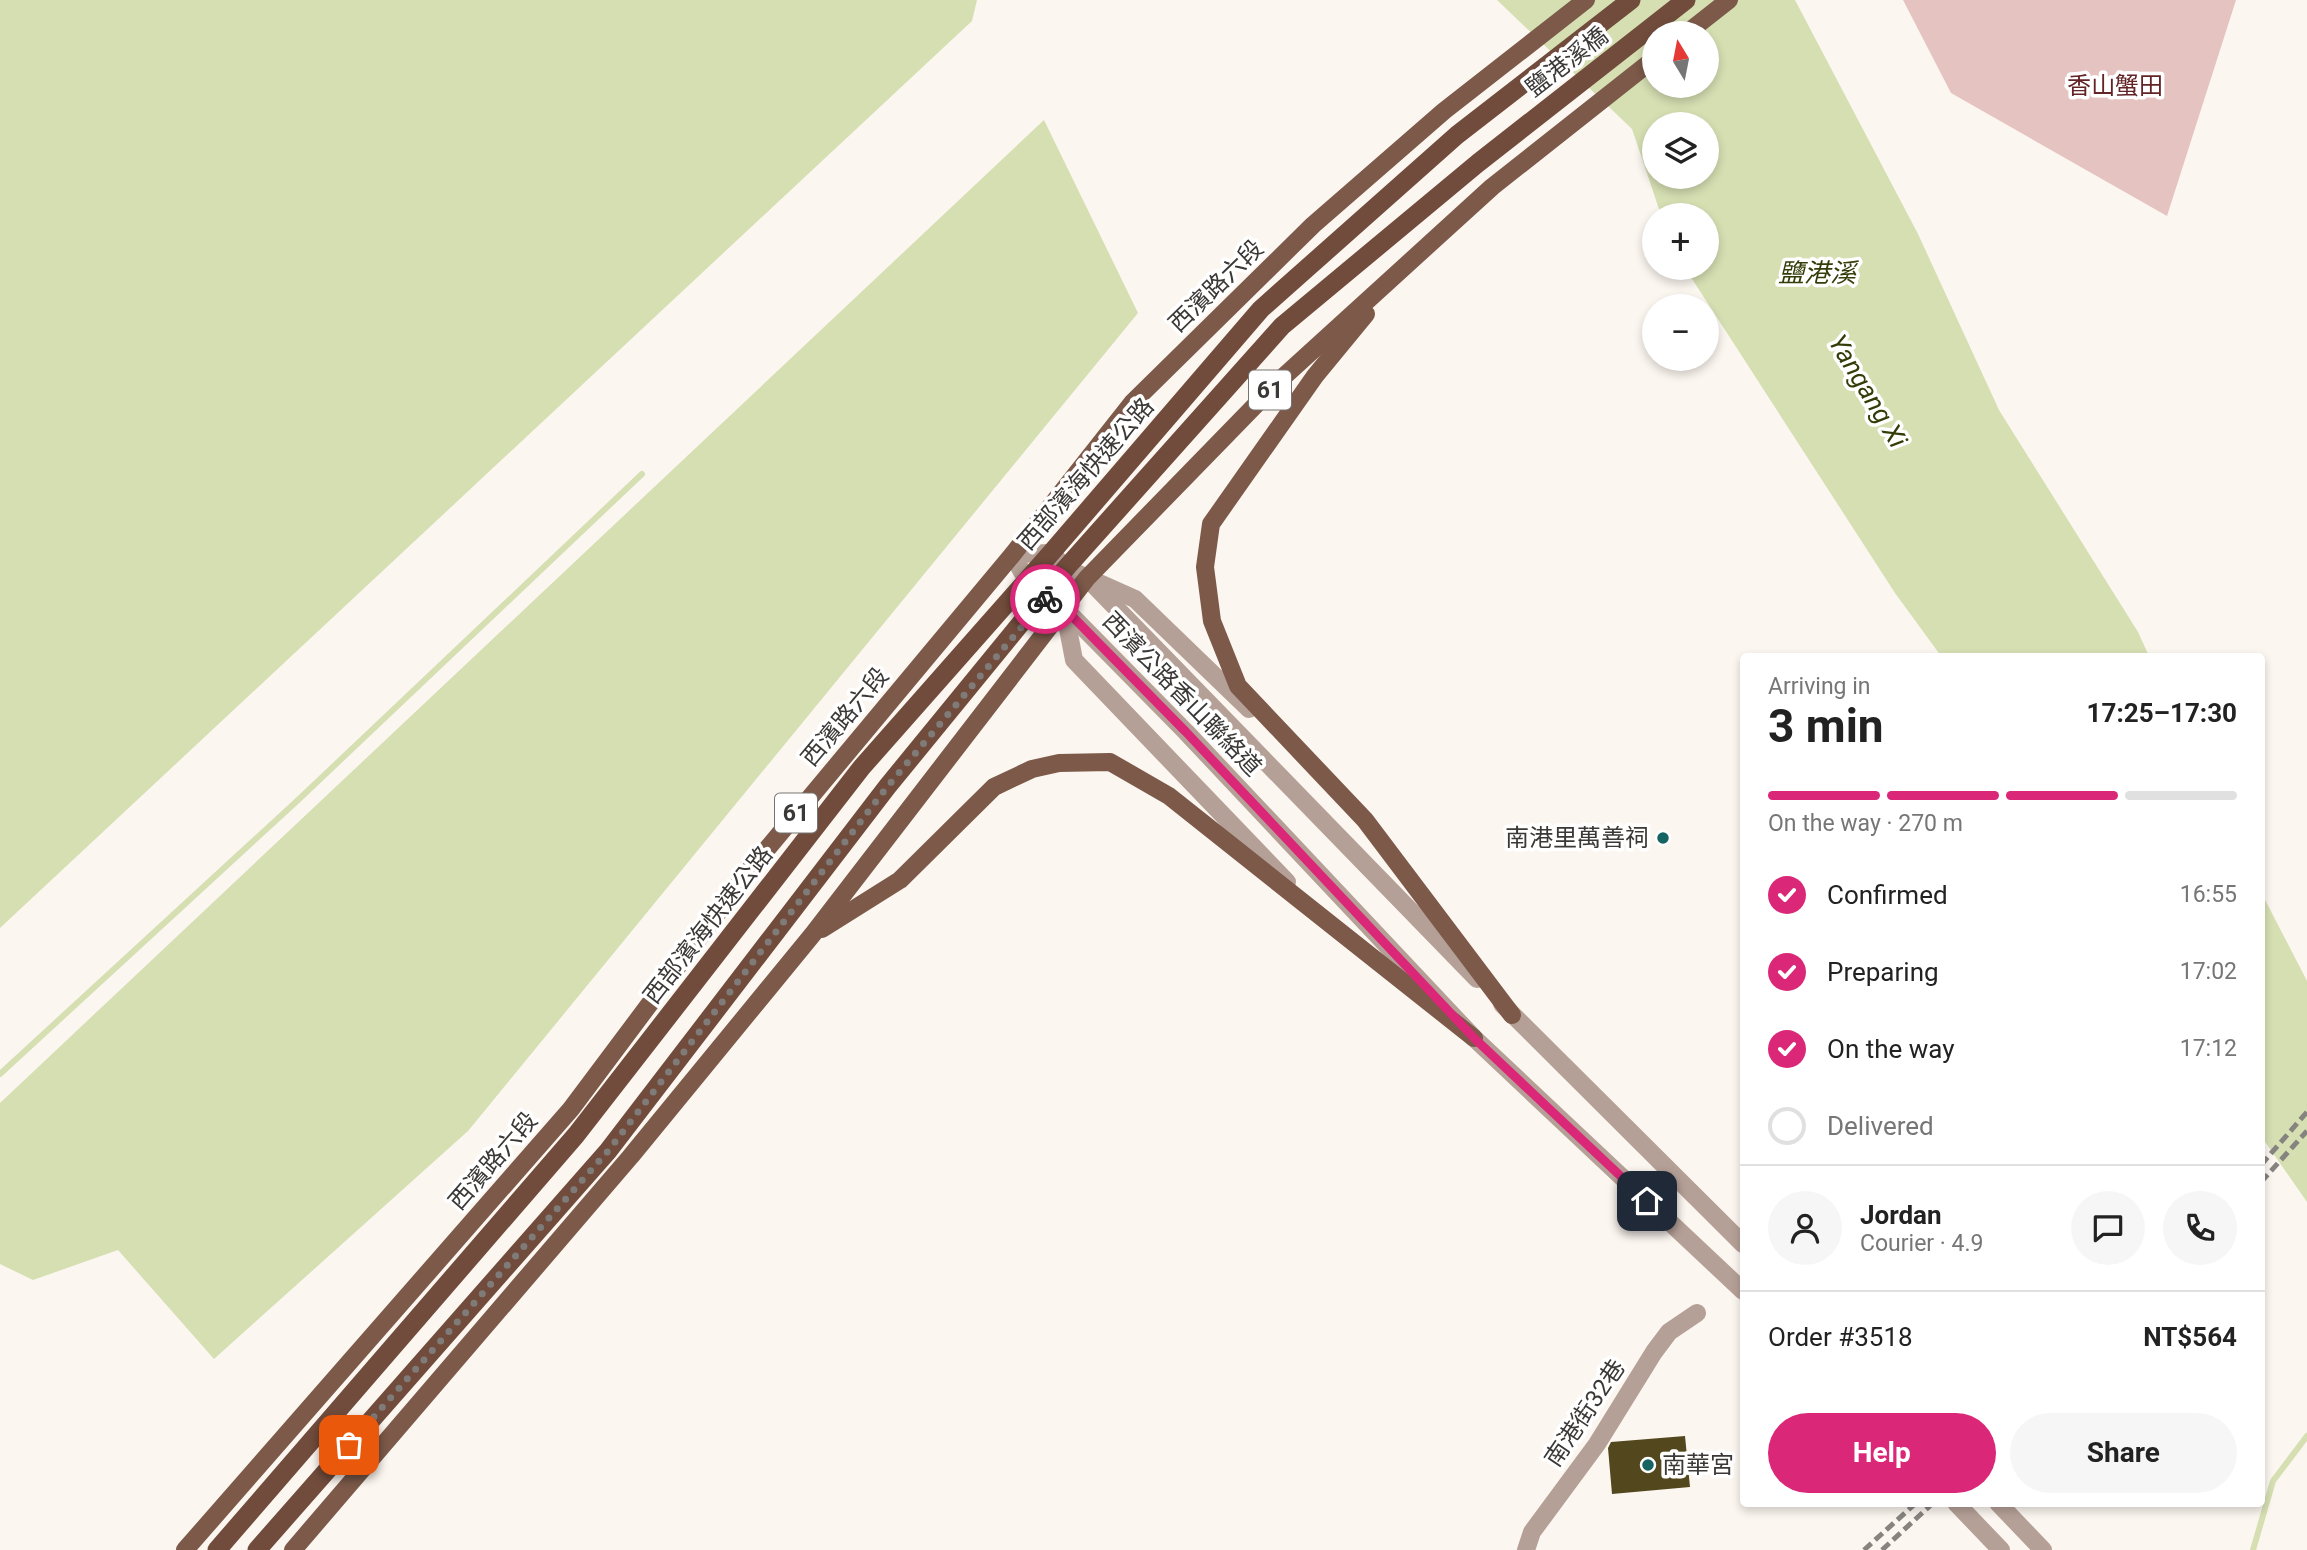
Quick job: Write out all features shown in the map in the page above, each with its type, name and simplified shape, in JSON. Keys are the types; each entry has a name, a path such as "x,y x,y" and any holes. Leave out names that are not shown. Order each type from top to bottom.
{"highway":[{"name":"鹽港溪橋","path":"1457,135 1631,0"},
{"name":"鹽港溪橋","path":"1478,163 1686,0"},
{"name":"西部濱海快速公路","path":"217,1550 576,1135 862,767 1261,309 1457,135"},
{"name":"西部濱海快速公路","path":"257,1550 608,1151 887,787 1066,568 1282,326 1478,163"}],"main road":[{"name":"鹽港溪橋","path":"1444,111 1586,0"},
{"path":"1702,21 1729,0"},
{"name":"61","path":"293,1550 631,1156 813,934 1087,578 1280,380 1492,187 1642,68"},
{"name":"西濱路六段","path":"185,1550 571,1109 751,867 1013,554 1132,403 1313,225 1444,111"},
{"path":"1406,266 1315,376 1211,524 1205,567 1212,621 1238,686 1365,820 1512,1015"},
{"path":"813,934 901,880 994,786 1032,769 1059,763 1110,762 1169,796 1474,1038"}],"street":[{"path":"1013,554 1051,553"},
{"name":"西濱公路香山聯絡道","path":"1051,553 1066,568 1087,578 1512,1015 1740,1241"},
{"name":"西濱公路香山聯絡道","path":"1013,554 1025,580 1043,598 1064,608 1186,732 1474,1038 1740,1288"},
{"path":"1087,578 1135,599 1365,820"},
{"path":"1064,608 1074,660 1325,922"},
{"name":"南港街32巷","path":"1526,1550 1532,1532 1597,1444 1654,1352 1669,1332 1697,1313"},
{"path":"1960,1507 2001,1550"},
{"path":"2002,1507 2043,1550"}],"green space":[{"name":"香山蟹田","path":"1903,0 2236,0 2167,216 1951,93"}],"water":[{"path":"0,0 977,0 972,21 0,928"},
{"name":"鹽港溪","path":"1497,0 1795,0 1918,234 1999,410 2138,632 2148,653 1939,653 1895,593 1719,321 1719,294 1702,294 1693,280 1719,280 1719,203 1657,203 1652,189 1719,189 1719,112 1642,112 1642,159 1632,129"},
{"path":"1044,120 1138,313 468,1131 214,1359 118,1250 33,1280 0,1264 0,1103"},
{"path":"2265,900 2307,981 2307,1202 2265,1142"}],"building":[{"name":"南華宮","path":"1685,1436 1690,1487 1612,1494 1608,1448 1611,1442"}],"waterway":[{"path":"0,1074 297,801 642,474"},
{"path":"2253,1550 2273,1481 2307,1436"}],"railway":[{"path":"2265,1160 2307,1112"},
{"path":"2265,1178 2307,1131"},
{"path":"1864,1550 1912,1507"},
{"path":"1882,1550 1929,1507"}],"way so far":[{"path":"349,1445 608,1151 887,787 1043,598 1045,599"}],"place":[{"name":"南港里萬善祠","path":"1663,838"},
{"name":"南華宮","path":"1648,1465"}],"route":[{"path":"1045,599 1064,608 1186,732 1474,1038 1647,1201"}],"water label":[{"name":"Yangang Xi","path":"1868,391"}]}
